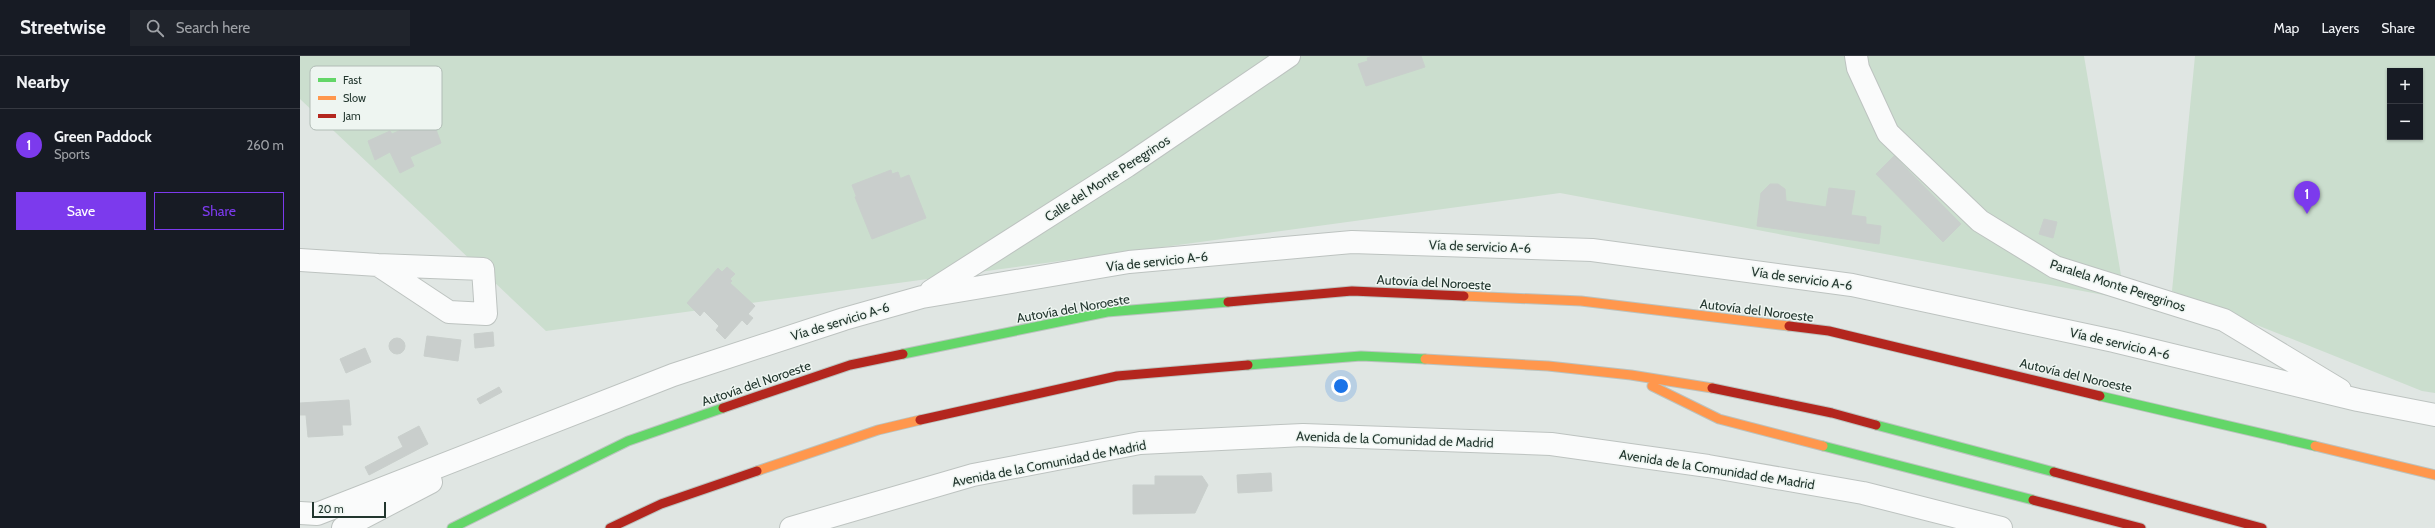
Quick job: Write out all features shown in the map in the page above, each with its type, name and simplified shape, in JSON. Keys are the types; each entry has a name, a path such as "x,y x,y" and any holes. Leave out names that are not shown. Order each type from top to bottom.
{"highway":[{"name":"Autovía del Noroeste","path":"452,528 628,441 850,365 1107,312 1352,291 1581,301 1829,331 2435,475"},
{"path":"610,528 661,504 878,430 1117,376 1361,356 1548,366 1631,375 1726,390 1832,413 2262,528"},
{"path":"1631,375 1719,419 2141,528"}],"street":[{"name":"Calle del Monte Peregrinos","path":"922,297 1127,166 1289,56"},
{"name":"Paralela Monte Peregrinos","path":"1856,56 1858,68 1888,133 1980,221 2055,267 2224,320 2358,400"},
{"name":"Vía de servicio A-6","path":"535,428 672,375 844,319 922,297 1128,262 1352,242 1592,250 1852,285 2114,341 2358,400 2435,415"},
{"path":"300,260 378,265"},
{"path":"300,513 317,514 535,428"},
{"path":"343,528 535,428"},
{"name":"Avenida de la Comunidad de Madrid","path":"791,528 973,475 1140,443 1303,435 1551,444 1708,466 1863,493 2001,528"}],"green space":[{"path":"300,56 2084,56 2125,299 1560,193 546,331 333,130 442,130 442,66 310,66 310,108 300,99"},
{"path":"2195,56 2435,56 2435,393 2422,391 2172,291"}],"building":[{"path":"1373,56 1421,56 1425,67 1366,86 1358,64 1368,61 1367,58"},
{"path":"401,130 436,130 441,143 410,157 414,166 400,173 390,152 375,160 368,141 390,131 392,134"},
{"path":"1894,156 1961,224 1943,242 1876,174"},
{"path":"891,170 892,174 898,172 903,186 911,183 923,214 871,234 852,185"},
{"path":"909,175 926,218 872,239 855,197"},
{"path":"1770,184 1778,184 1785,189 1786,201 1826,207 1829,188 1855,191 1851,215 1866,217 1866,224 1881,226 1879,244 1757,226 1761,193"},
{"path":"2044,219 2057,222 2053,238 2039,234"},
{"path":"727,267 735,274 730,279 732,281 730,283 755,306 748,314 753,318 747,325 742,320 725,339 716,330 719,326 704,311 700,316 687,303 718,268 722,272"},
{"path":"493,332 494,346 475,348 474,334"},
{"path":"427,336 461,340 458,361 424,356"},
{"path":"394,338 400,338 405,343 403,352 400,354 394,354 389,349 389,343"},
{"path":"365,348 371,362 346,373 340,359"},
{"path":"499,387 502,392 480,404 477,399"},
{"path":"349,400 351,425 342,425 343,435 308,437 306,415 300,415 300,403"},
{"path":"419,426 428,444 369,475 365,467 403,447 398,437"},
{"path":"1271,473 1272,491 1238,493 1237,475"},
{"path":"1155,476 1202,476 1208,485 1195,513 1133,514 1133,485 1155,485"}],"traffic: fast":[{"path":"903,354 1107,312 1228,302"},
{"path":"1248,365 1361,356 1425,359"},
{"path":"2100,396 2315,446"},
{"path":"452,528 628,441 723,408"},
{"path":"1876,425 2054,472"},
{"path":"1823,446 2033,500"}],"traffic: slow":[{"path":"1464,296 1581,301 1789,326"},
{"path":"1425,359 1548,366 1631,375 1712,388"},
{"path":"1652,386 1719,419 1823,446"},
{"path":"757,471 878,430 920,420"},
{"path":"2315,446 2435,475"}],"traffic: jam":[{"path":"1228,302 1352,291 1464,296"},
{"path":"1789,326 1829,331 2100,396"},
{"path":"723,408 850,365 903,354"},
{"path":"920,420 1117,376 1248,365"},
{"path":"1712,388 1832,413 1876,425"},
{"path":"610,528 661,504 757,471"},
{"path":"2054,472 2262,528"},
{"path":"2033,500 2141,528"}],"place":[{"name":"Green Paddock","path":"2307,214"}]}
